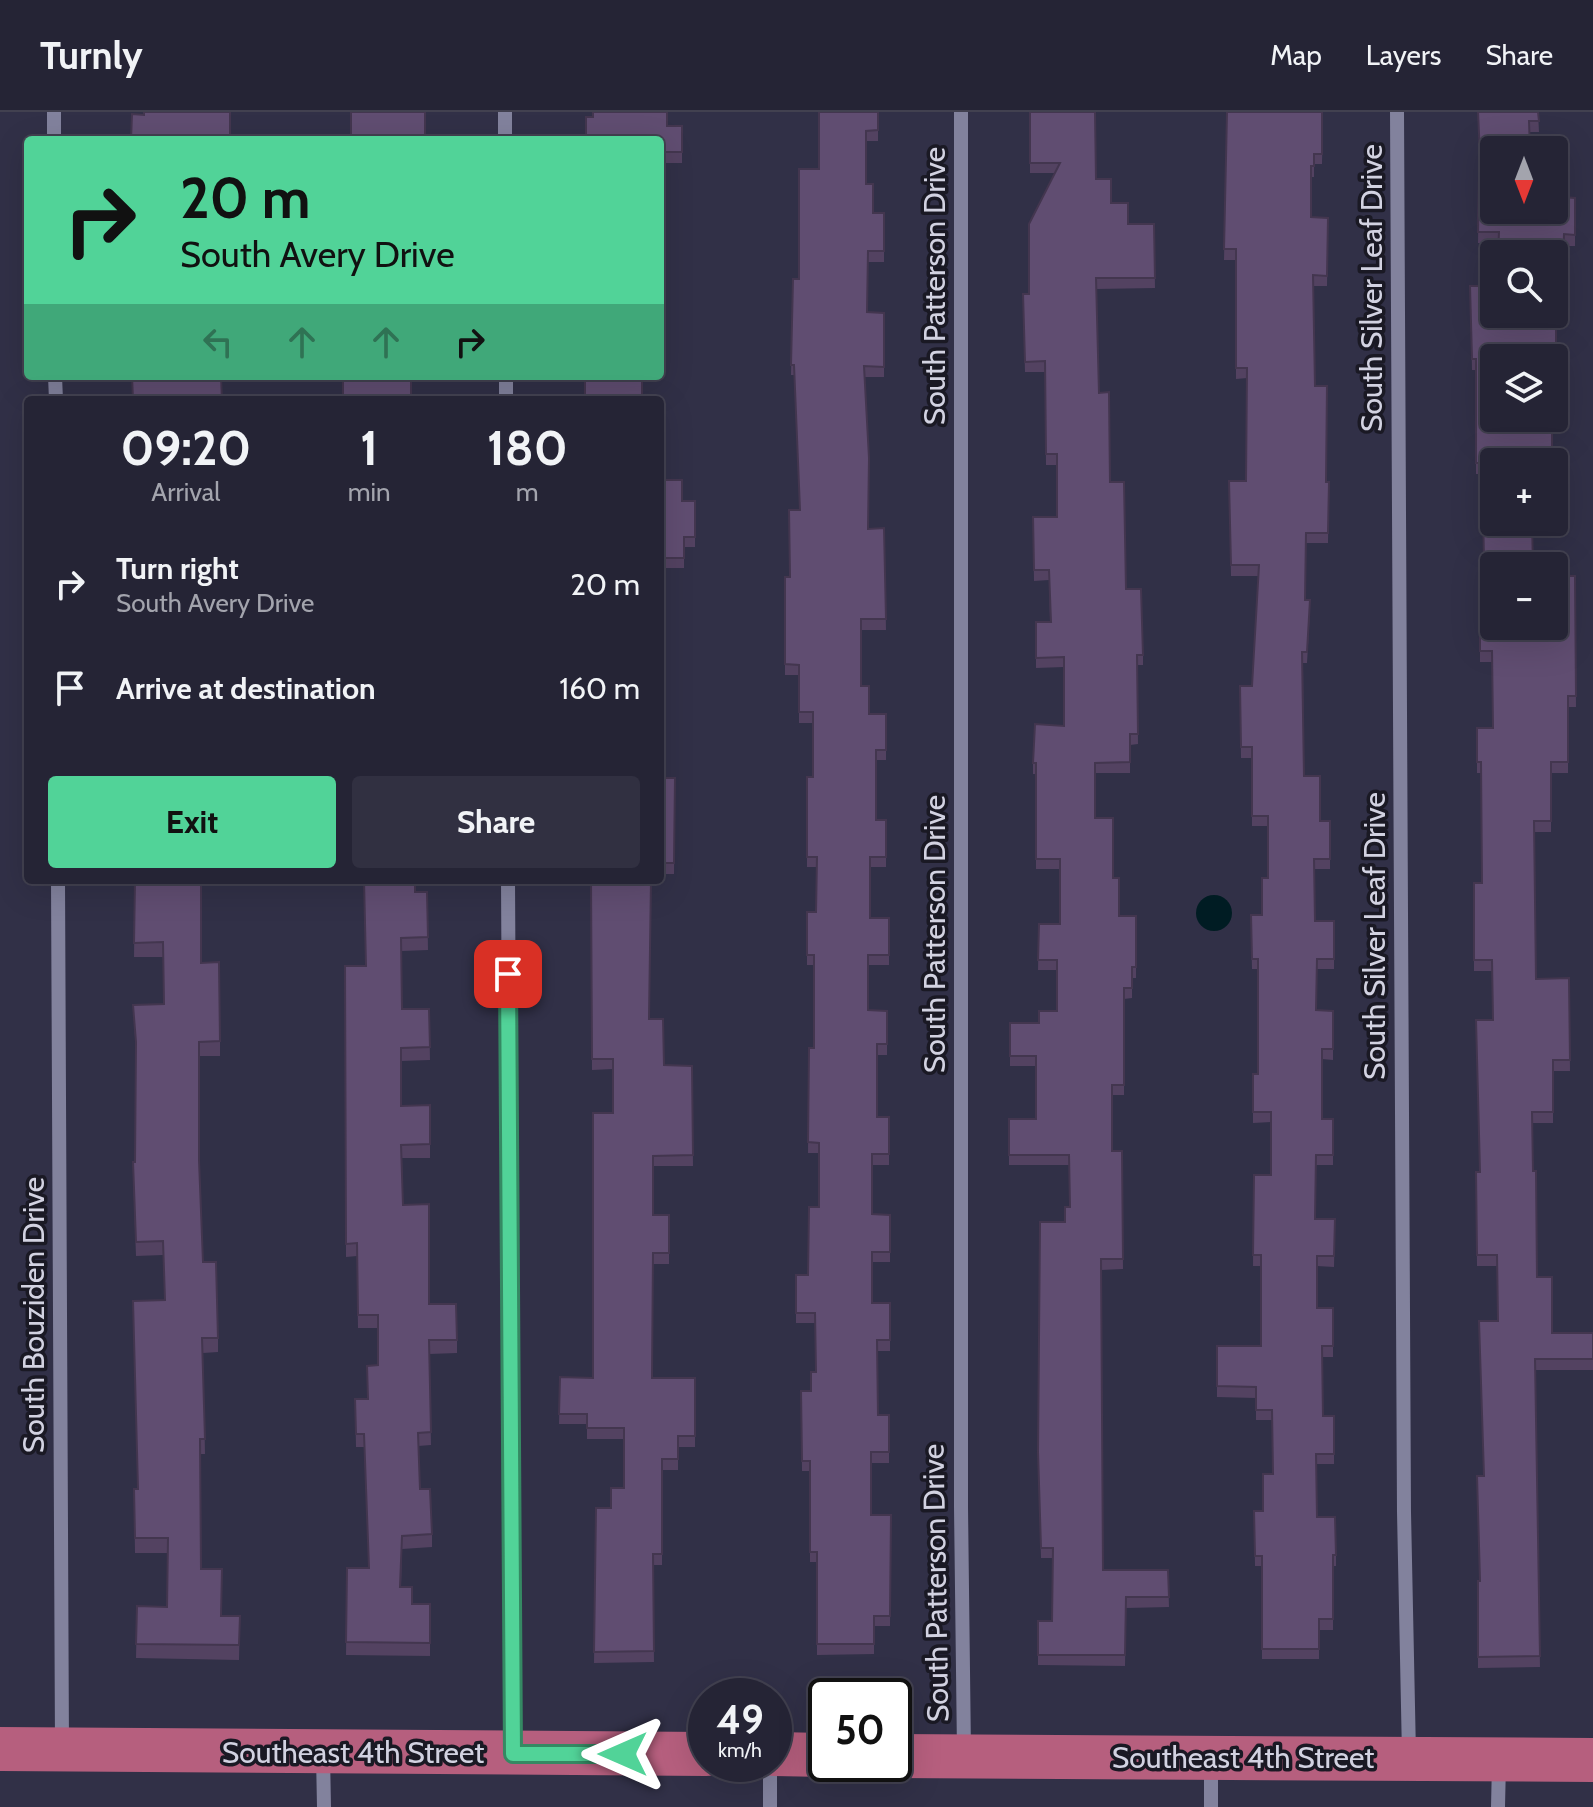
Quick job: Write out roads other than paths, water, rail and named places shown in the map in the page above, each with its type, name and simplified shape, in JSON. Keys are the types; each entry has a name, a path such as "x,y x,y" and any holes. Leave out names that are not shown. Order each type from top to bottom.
{"main road":[{"name":"Southeast 4th Street","path":"0,1749 688,1754"},
{"name":"Southeast 4th Street","path":"912,1756 1593,1760"}],"street":[{"path":"54,112 54,136"},
{"path":"505,112 505,136"},
{"name":"South Patterson Drive","path":"961,112 961,1507 964,1757"},
{"name":"South Silver Leaf Drive","path":"1397,112 1404,1496 1409,1759"},
{"name":"South Bouziden Drive","path":"58,884 62,1750"},
{"path":"508,884 513,1754"},
{"path":"323,1753 324,1807"},
{"path":"1211,1758 1211,1807"},
{"path":"1498,1807 1499,1760"},
{"path":"770,1782 770,1807"}],"water":[{"path":"1214,895 1227,900 1232,913 1227,926 1214,931 1201,926 1196,913 1201,900"}]}
